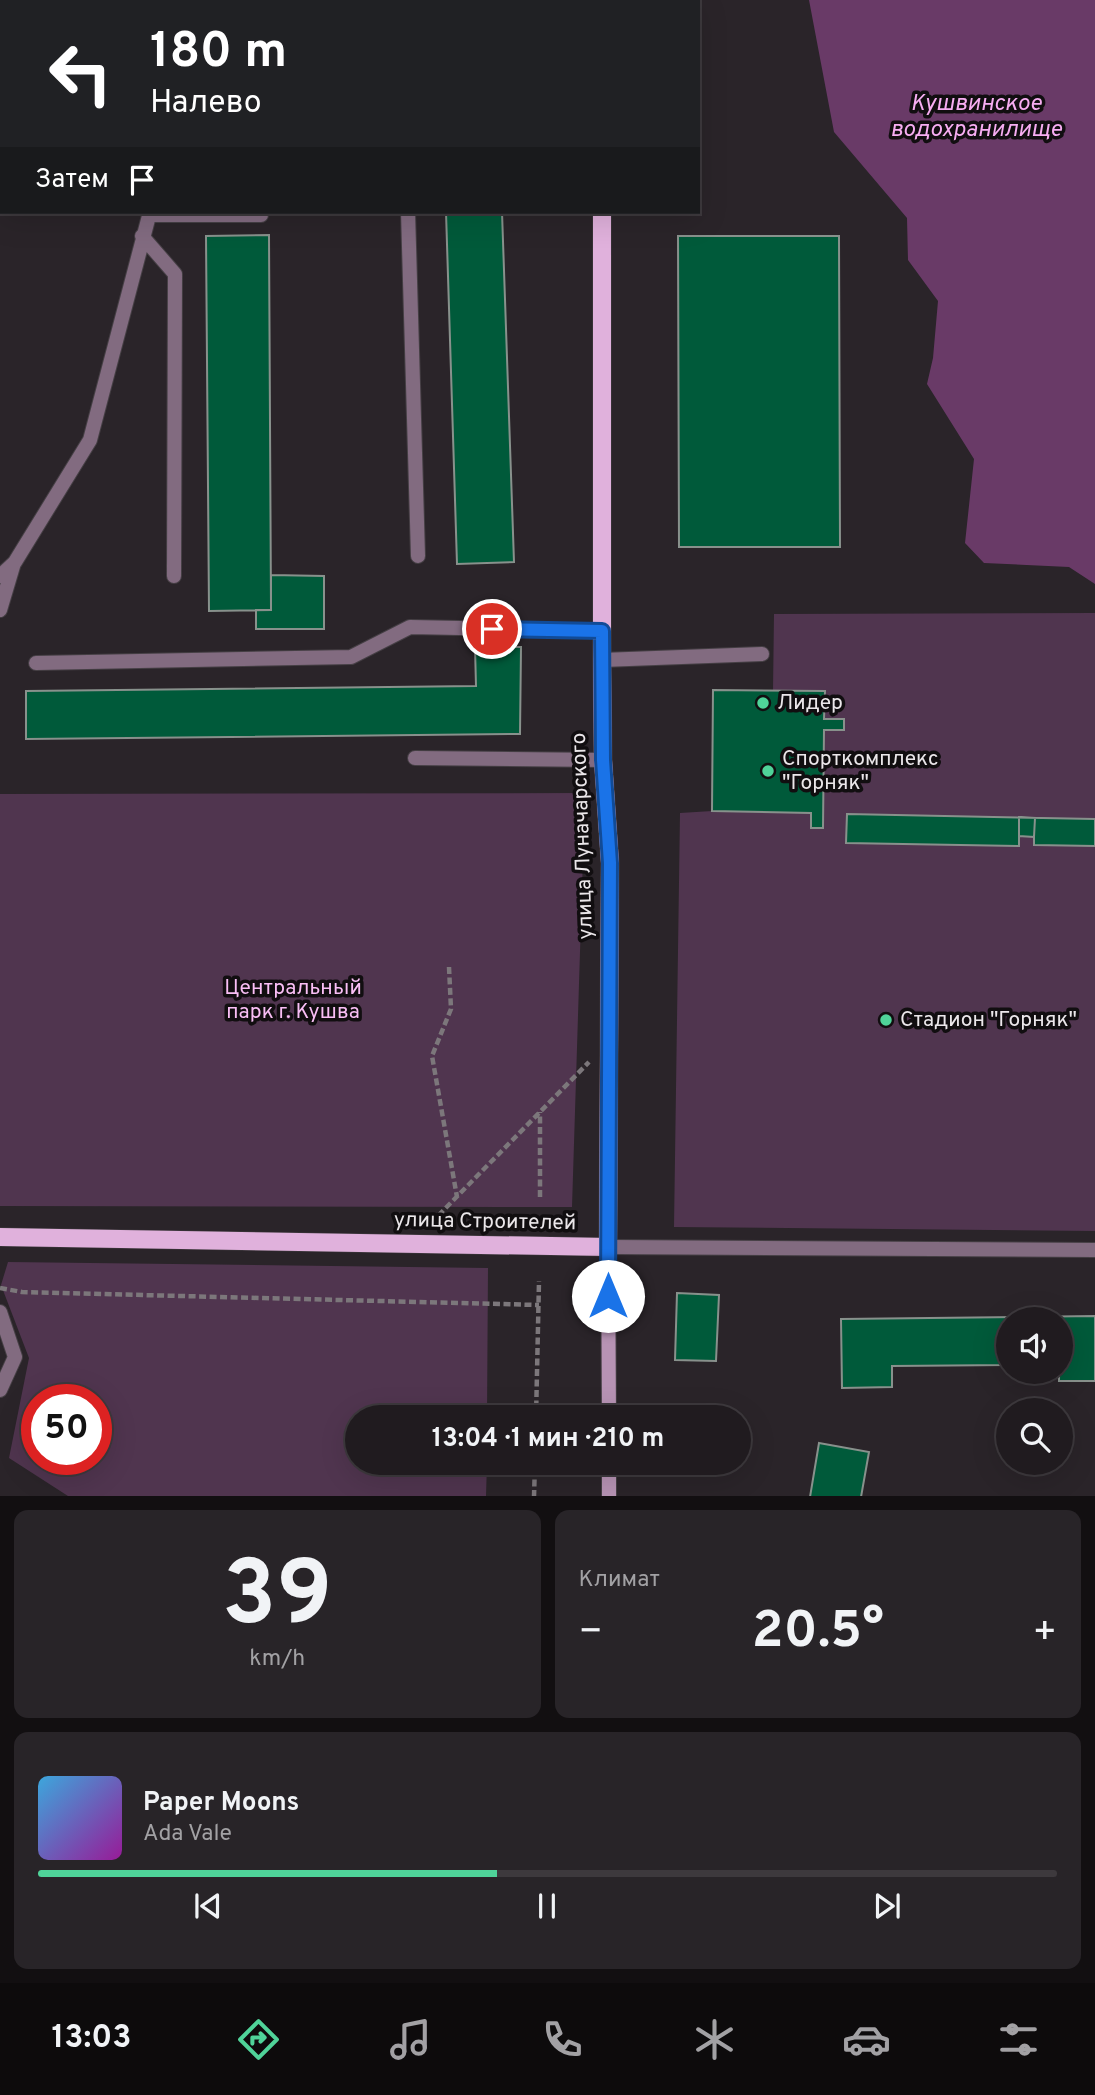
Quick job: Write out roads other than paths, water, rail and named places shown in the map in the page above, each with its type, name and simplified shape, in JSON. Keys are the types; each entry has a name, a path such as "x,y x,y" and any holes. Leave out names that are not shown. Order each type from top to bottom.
{"main road":[{"name":"улица Луначарского","path":"602,214 603,760 610,863 608,1405"},
{"name":"улица Строителей","path":"0,1237 608,1247"},
{"path":"609,1475 609,1496"}],"street":[{"path":"0,610 15,562 90,440 149,214"},
{"path":"205,214 261,214"},
{"path":"408,214 418,556"},
{"path":"142,236 176,274 174,576"},
{"path":"0,576 15,562"},
{"path":"36,663 351,657 410,627 602,631"},
{"path":"602,660 762,654"},
{"path":"415,758 603,760"},
{"name":"улица Строителей","path":"608,1247 1095,1250"},
{"path":"0,1311 15,1357 0,1390"}],"water":[{"name":"Кушвинское водохранилище","path":"809,0 1095,0 1095,584 1069,567 984,563 965,543 974,459 927,384 933,358 938,301 908,260 907,218 834,132"}],"place":[{"name":"Лидер","path":"763,703"},
{"name":"Спорткомплекс \"Горняк\"","path":"768,771"},
{"name":"Стадион \"Горняк\"","path":"886,1020"}],"park label":[{"name":"Центральный парк г. Кушва","path":"293,1000"}]}
